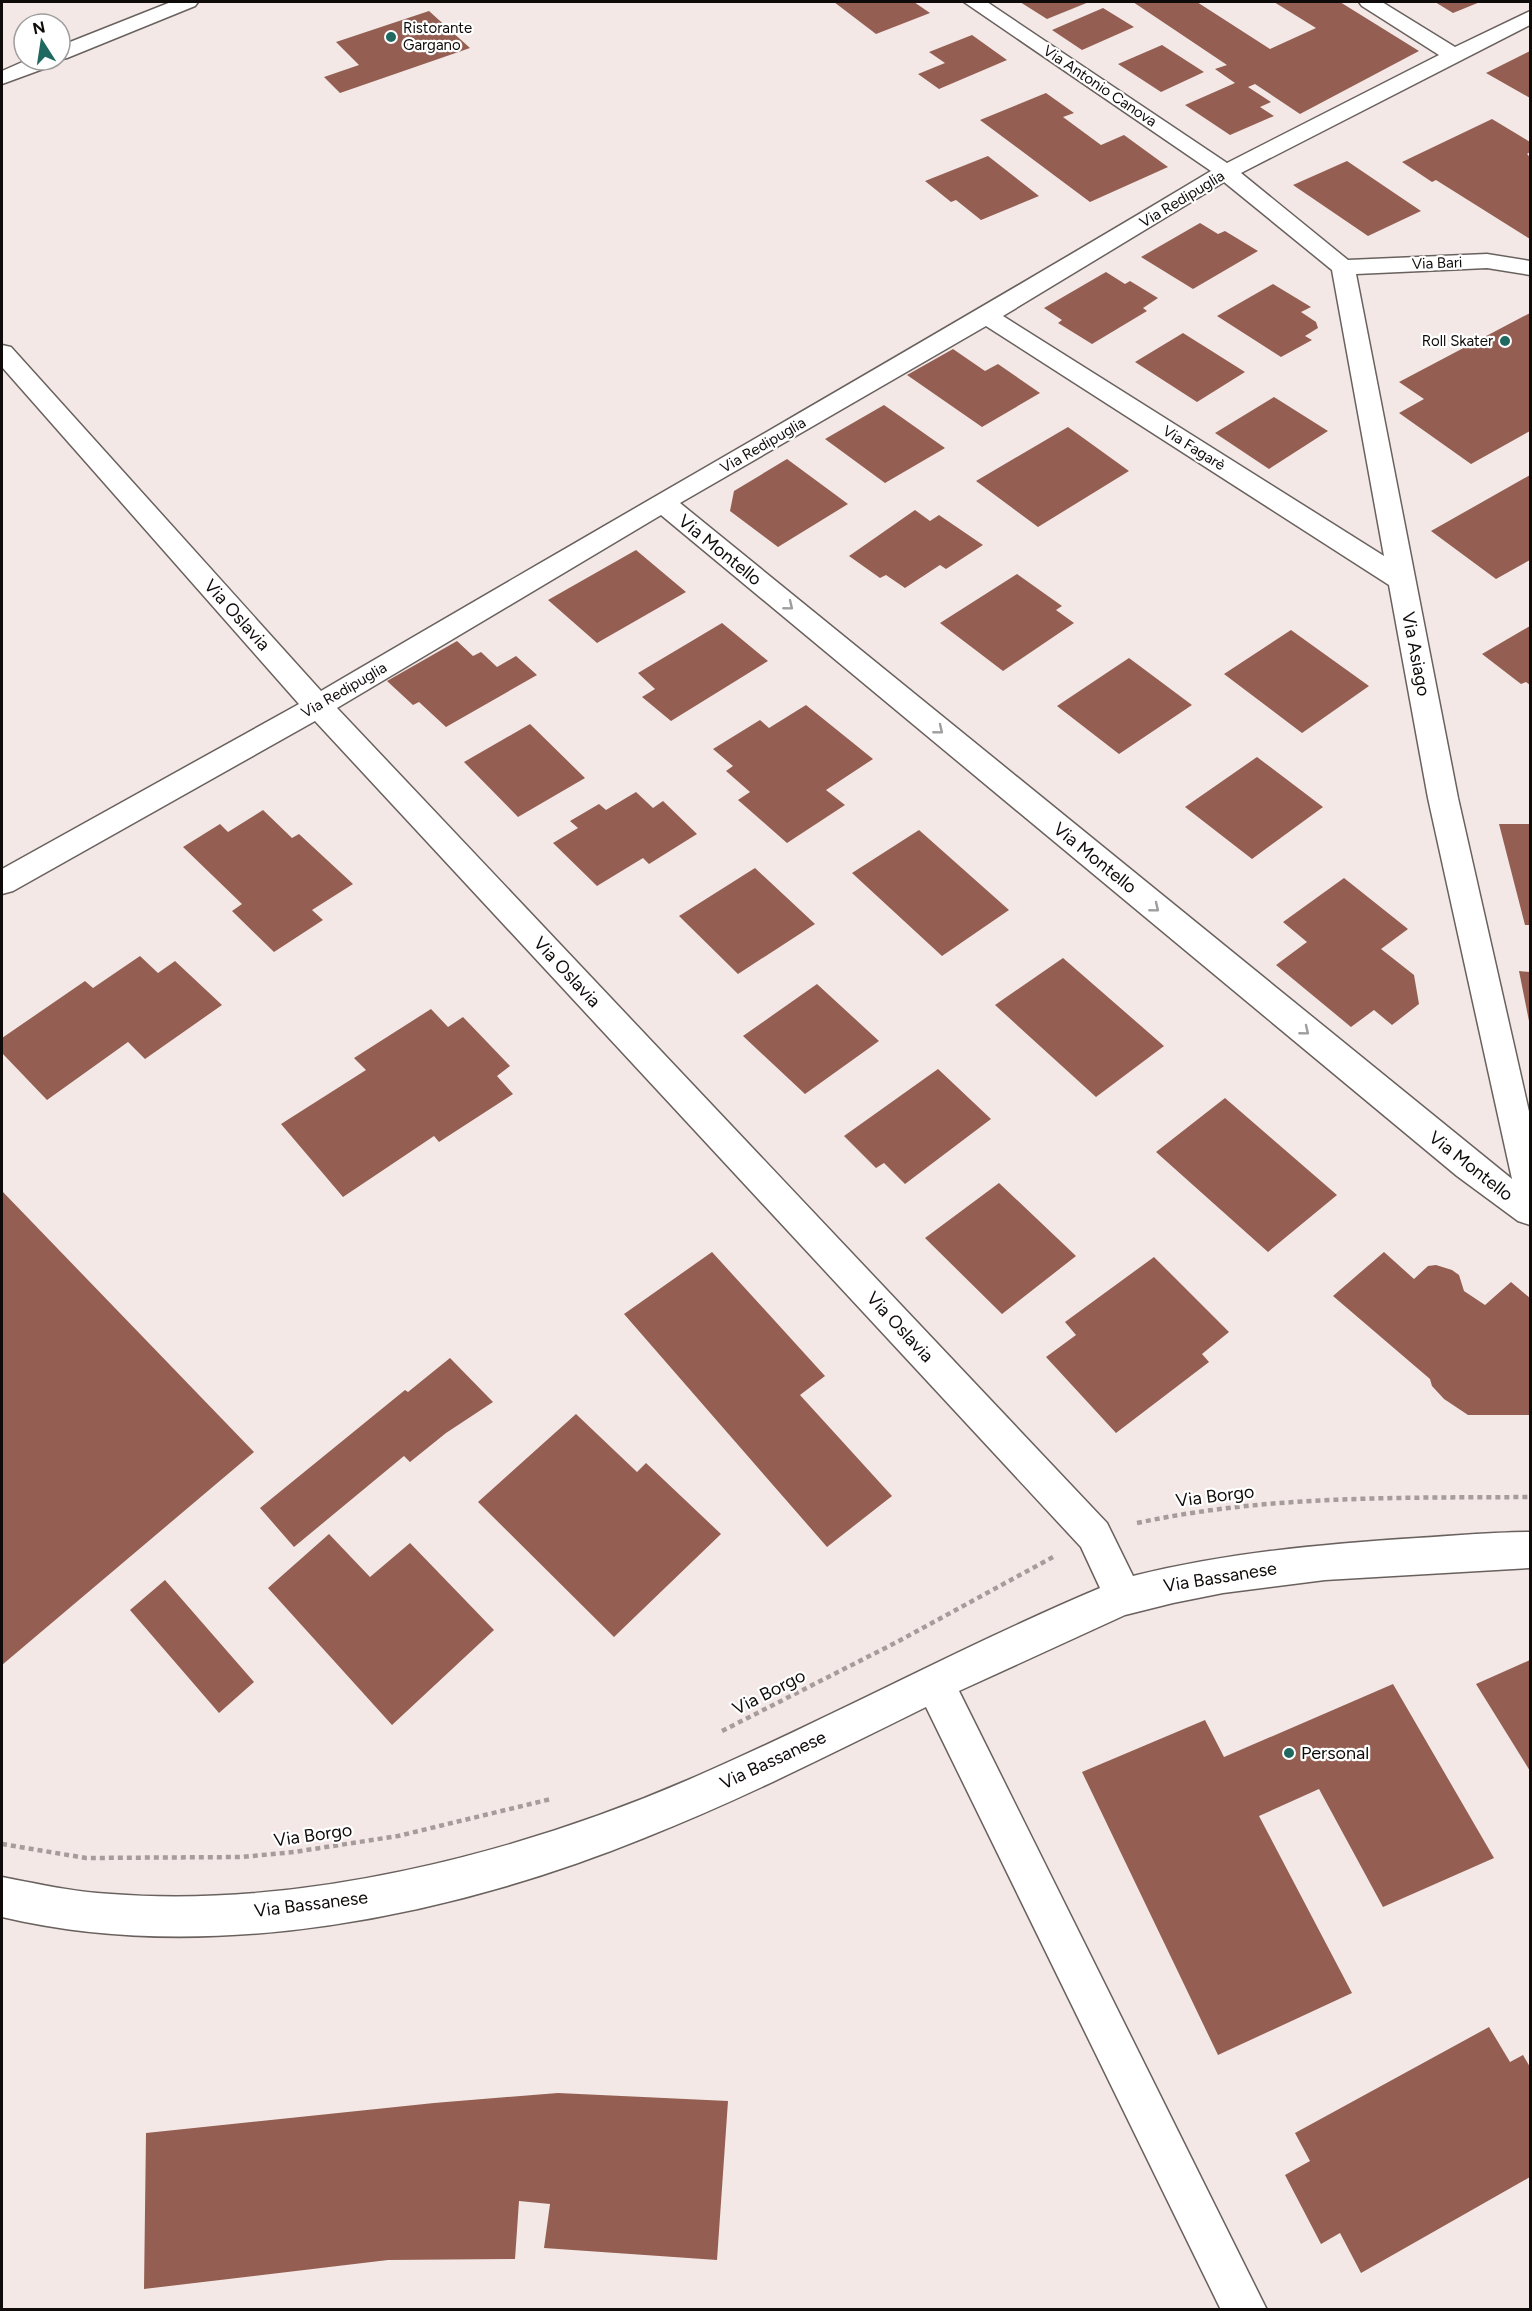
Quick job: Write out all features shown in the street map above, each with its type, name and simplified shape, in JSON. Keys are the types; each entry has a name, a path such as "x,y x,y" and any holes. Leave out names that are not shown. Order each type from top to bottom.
{"street":[{"path":"72,49 188,2"},
{"name":"Via Antonio Canova","path":"974,2 1226,172"},
{"path":"1369,2 1456,57"},
{"name":"Via Redipuglia","path":"2,883 318,706 662,502 986,316 1226,172 1456,57 1530,17"},
{"path":"2,78 17,72"},
{"path":"1226,172 1343,267"},
{"name":"Via Bari","path":"1343,267 1487,261 1530,268"},
{"name":"Via Asiago","path":"1343,267 1443,798 1530,1186"},
{"name":"Via Fagarè","path":"986,316 1402,580"},
{"name":"Via Oslavia","path":"2,352 318,706 1094,1535 1122,1597"},
{"name":"Via Montello","path":"662,502 1469,1166 1530,1211"},
{"name":"Via Bassanese","path":"2,1898 59,1909 139,1916 203,1916 376,1895 477,1872 573,1844 634,1822 734,1779 1122,1597 1181,1581 1279,1567 1530,1550"},
{"path":"935,1683 1245,2310"}],"path":[{"name":"Via Borgo","path":"712,1736 897,1642 1094,1535 1174,1513 1302,1499 1530,1497"},
{"name":"Via Borgo","path":"2,1844 70,1857 160,1860 249,1857 341,1846 474,1821 553,1798"}],"building":[{"path":"834,2 914,2 930,13 876,34"},
{"path":"1020,2 1089,2 1047,19"},
{"path":"1133,2 1197,2 1270,49 1316,28 1274,2 1340,2 1419,51 1300,114 1255,84 1248,87 1271,102 1260,107 1274,116 1230,135 1185,105 1235,83 1215,69 1227,65"},
{"path":"1435,2 1480,2 1453,13"},
{"path":"1103,8 1134,27 1082,50 1052,30"},
{"path":"429,11 470,48 340,93 324,77 359,65 336,42"},
{"path":"972,35 1007,60 939,89 918,74 945,63 929,52"},
{"path":"1162,45 1204,72 1161,92 1118,64"},
{"path":"1530,51 1530,98 1486,73"},
{"path":"1046,93 1074,113 1063,117 1101,145 1124,135 1168,167 1090,202 980,120"},
{"path":"1492,119 1530,142 1530,152 1527,154 1530,157 1530,239 1436,180 1432,182 1402,162"},
{"path":"988,156 1039,196 981,220 956,200 951,202 925,181"},
{"path":"1347,161 1421,211 1368,236 1293,185"},
{"path":"1200,223 1218,234 1225,231 1258,251 1193,289 1141,257"},
{"path":"1106,272 1125,284 1130,281 1158,298 1143,308 1147,311 1092,344 1058,323 1062,320 1044,308"},
{"path":"1273,284 1311,307 1301,312 1316,322 1318,328 1305,336 1312,340 1281,357 1217,316"},
{"path":"1530,313 1530,431 1471,464 1399,413 1424,399 1399,382"},
{"path":"1183,333 1245,372 1197,402 1135,362"},
{"path":"953,349 985,371 998,364 1040,393 982,427 907,375"},
{"path":"1274,397 1328,431 1269,469 1215,433"},
{"path":"884,405 945,448 885,483 825,439"},
{"path":"1068,427 1129,471 1038,527 976,481"},
{"path":"787,459 848,504 778,547 730,511 734,491"},
{"path":"1530,475 1530,560 1496,579 1431,531"},
{"path":"915,510 930,521 939,515 983,545 946,569 940,565 905,588 886,575 880,578 849,556"},
{"path":"636,550 686,592 597,643 548,600"},
{"path":"1017,574 1062,606 1056,610 1074,623 1003,671 940,623"},
{"path":"722,623 768,661 671,721 642,697 655,689 638,673"},
{"path":"1530,626 1530,685 1526,682 1521,684 1482,654"},
{"path":"1291,630 1369,686 1302,733 1224,674"},
{"path":"457,641 473,656 481,652 497,667 516,656 537,675 446,727 419,702 413,705 387,681"},
{"path":"1129,658 1192,705 1119,754 1057,706"},
{"path":"806,705 873,759 826,790 845,805 787,843 738,800 750,792 726,771 733,766 713,749 760,720 769,728"},
{"path":"530,724 585,778 518,817 464,762"},
{"path":"1257,757 1323,807 1252,859 1185,807"},
{"path":"636,792 653,808 663,801 697,834 649,864 643,858 597,886 553,843 578,828 570,821 599,804 606,810"},
{"path":"263,810 292,838 299,834 353,884 312,910 323,920 274,952 232,911 242,904 183,847 220,824 228,832"},
{"path":"1499,824 1530,824 1530,925 1525,925"},
{"path":"919,830 1009,910 942,956 852,873"},
{"path":"755,868 815,924 738,974 679,916"},
{"path":"1344,878 1408,929 1381,949 1414,975 1419,1004 1392,1025 1374,1010 1351,1027 1276,965 1307,942 1283,922"},
{"path":"140,956 158,973 175,961 222,1005 145,1059 128,1042 47,1100 2,1053 2,1038 85,981 93,988"},
{"path":"1063,958 1164,1046 1096,1097 995,1005"},
{"path":"1519,971 1530,972 1530,1021 1529,1021"},
{"path":"817,984 879,1041 805,1094 743,1036"},
{"path":"431,1009 448,1027 463,1017 510,1066 497,1076 513,1094 439,1142 434,1136 343,1197 281,1124 366,1070 354,1058"},
{"path":"938,1069 991,1119 905,1184 884,1163 876,1168 844,1136"},
{"path":"1225,1098 1337,1195 1268,1252 1156,1152"},
{"path":"999,1183 1076,1256 1002,1314 925,1238"},
{"path":"2,1191 254,1452 2,1665"},
{"path":"712,1252 825,1376 800,1395 892,1496 827,1547 624,1314"},
{"path":"1384,1252 1414,1279 1428,1266 1436,1265 1452,1270 1459,1275 1464,1291 1485,1305 1511,1282 1530,1298 1530,1415 1468,1415 1444,1399 1432,1386 1430,1379 1333,1296"},
{"path":"1154,1257 1229,1332 1202,1354 1209,1362 1116,1433 1046,1357 1076,1335 1065,1322"},
{"path":"450,1358 493,1402 446,1433 410,1462 404,1456 294,1547 260,1508 405,1390 408,1392"},
{"path":"576,1414 637,1472 646,1463 721,1534 614,1637 478,1502"},
{"path":"329,1534 370,1577 410,1543 494,1630 392,1725 268,1588"},
{"path":"165,1580 254,1682 219,1713 130,1610"},
{"path":"1530,1660 1530,1771 1476,1684"},
{"path":"1393,1684 1494,1858 1383,1907 1319,1789 1259,1816 1352,1993 1218,2055 1082,1772 1205,1720 1224,1757"},
{"path":"1489,2027 1510,2062 1523,2055 1530,2067 1530,2177 1361,2273 1340,2233 1321,2244 1285,2175 1310,2161 1295,2133"},
{"path":"558,2093 728,2101 717,2260 544,2248 550,2204 519,2201 515,2259 388,2260 144,2289 146,2133 434,2103"}],"place":[{"name":"Ristorante Gargano","path":"391,37"},
{"name":"Roll Skater","path":"1505,341"},
{"name":"Personal","path":"1289,1753"}]}
